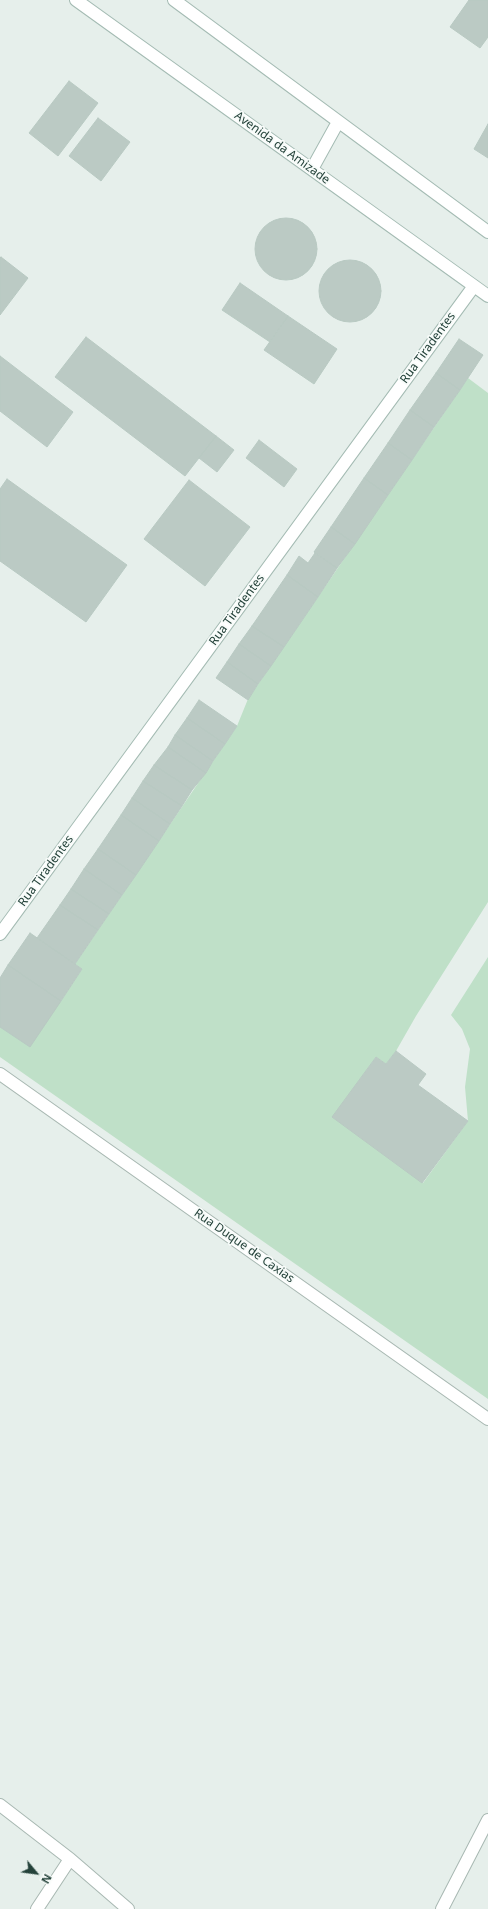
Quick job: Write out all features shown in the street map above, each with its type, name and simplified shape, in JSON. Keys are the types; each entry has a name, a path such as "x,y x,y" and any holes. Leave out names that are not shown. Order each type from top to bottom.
{"street":[{"name":"Avenida da Amizade","path":"76,0 488,296"},
{"path":"174,0 488,232"},
{"path":"312,169 338,122"},
{"name":"Rua Tiradentes","path":"0,934 474,286"},
{"name":"Rua Duque de Caxias","path":"0,1074 488,1419"},
{"path":"0,1805 70,1859 128,1909"},
{"path":"442,1909 488,1820"},
{"path":"37,1909 70,1859"}],"green space":[{"path":"468,378 488,393 488,902 416,1016 396,1051 386,1064 376,1057 333,1117 423,1183 468,1121 465,1087 470,1049 462,1029 451,1015 488,957 488,1399 0,1057 0,1027 61,1001 82,969 75,964 237,726 248,699"}],"building":[{"path":"469,0 488,0 488,37 480,48 450,27"},
{"path":"69,81 98,103 58,156 29,133"},
{"path":"98,118 130,142 101,181 69,156"},
{"path":"488,124 488,158 474,149"},
{"path":"280,218 292,218 308,227 315,237 317,249 315,261 308,271 292,280 280,280 269,275 260,266 255,255 255,243 260,232 269,223"},
{"path":"1,257 28,278 0,315 0,258"},
{"path":"344,260 356,260 372,269 379,279 381,291 379,303 372,313 356,322 344,322 333,317 324,308 319,297 319,285 324,274 333,265"},
{"path":"240,283 288,316 270,342 222,310"},
{"path":"288,316 337,349 314,384 264,350"},
{"path":"86,337 216,436 185,476 55,377"},
{"path":"459,339 483,355 460,390 436,373"},
{"path":"0,356 73,412 47,447 0,411"},
{"path":"436,373 460,390 434,427 410,410"},
{"path":"410,410 434,427 412,460 388,443"},
{"path":"216,436 234,450 217,472 199,458"},
{"path":"259,440 297,469 284,487 246,458"},
{"path":"388,443 412,460 388,495 364,478"},
{"path":"364,478 388,495 355,544 331,527"},
{"path":"7,479 127,565 86,622 0,561 0,489"},
{"path":"189,480 250,527 205,586 144,539"},
{"path":"331,527 355,544 337,568 314,552"},
{"path":"315,553 337,568 318,597 287,575 299,556 308,563"},
{"path":"287,575 318,597 284,647 252,626"},
{"path":"252,626 284,647 271,666 239,644"},
{"path":"239,644 271,666 258,684 227,662"},
{"path":"227,662 258,684 248,700 216,678"},
{"path":"199,700 237,726 225,744 187,718"},
{"path":"187,718 225,744 213,761 175,735"},
{"path":"175,735 213,761 206,773 168,747"},
{"path":"168,747 206,773 192,790 154,765"},
{"path":"154,765 192,790 182,806 143,781"},
{"path":"143,781 182,806 170,824 132,798"},
{"path":"132,798 170,824 159,841 121,815"},
{"path":"121,815 159,841 136,875 98,849"},
{"path":"98,849 136,875 122,895 84,869"},
{"path":"84,869 122,895 109,914 71,889"},
{"path":"71,889 109,914 98,930 60,905"},
{"path":"60,905 98,930 75,964 37,938"},
{"path":"30,933 82,969 61,1001 8,965"},
{"path":"8,965 61,1001 30,1047 0,1027 0,978"},
{"path":"396,1051 426,1074 418,1085 468,1121 422,1183 332,1117 376,1057 386,1064"}]}
